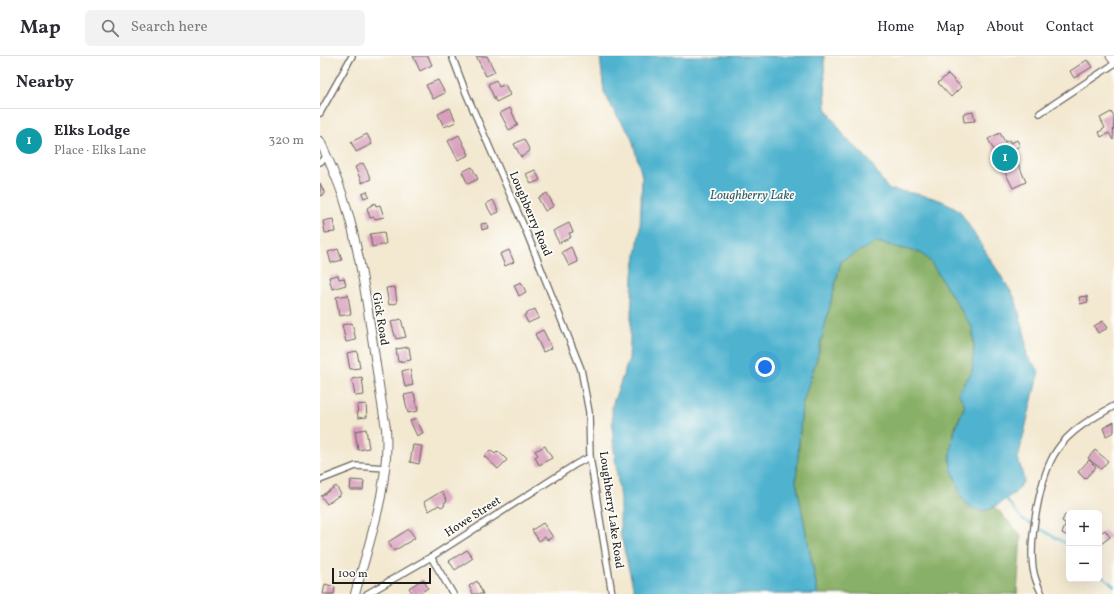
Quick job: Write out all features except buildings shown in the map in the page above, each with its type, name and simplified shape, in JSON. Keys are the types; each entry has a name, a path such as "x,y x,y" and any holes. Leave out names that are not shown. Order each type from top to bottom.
{"main road":[{"path":"1111,56 1114,60"}],"street":[{"path":"320,113 352,56"},
{"name":"Loughberry Road","path":"452,56 466,93 573,345 584,382"},
{"path":"1040,113 1114,64"},
{"name":"Gick Road","path":"320,141 348,210 358,260 386,428 388,452 379,506 355,594"},
{"path":"320,162 327,157"},
{"name":"Loughberry Lake Road","path":"584,382 589,412 590,457 612,594"},
{"path":"1042,594 1033,569 1032,550 1040,489 1048,466 1057,450 1080,426 1114,406"},
{"name":"Howe Street","path":"367,594 430,557 570,468 590,457"},
{"path":"320,480 356,466 386,468"},
{"path":"430,557 453,594"}],"green space":[{"path":"877,242 921,253 930,261 973,329 974,361 972,372 964,383 965,405 954,430 951,467 961,497 981,512 995,507 1021,535 1017,594 818,594 796,481 802,405 817,358 841,260"}],"water":[{"name":"Loughberry Lake","path":"600,56 824,56 826,108 845,137 868,159 888,189 934,198 959,210 1015,298 1025,336 1027,356 1039,371 1018,458 1024,480 1017,491 992,508 981,511 971,508 962,498 951,468 950,458 956,427 965,405 958,393 972,372 974,347 973,329 930,261 921,253 877,242 841,261 817,358 802,405 796,481 818,594 635,594 620,533 620,500 613,441 612,406 629,359 633,275 640,230 642,176 631,136 615,113 604,92"}],"waterway":[{"path":"1005,498 1022,519 1066,543"},
{"path":"1102,576 1114,586"}],"place":[{"name":"Elks Lodge","path":"1005,158"}]}
